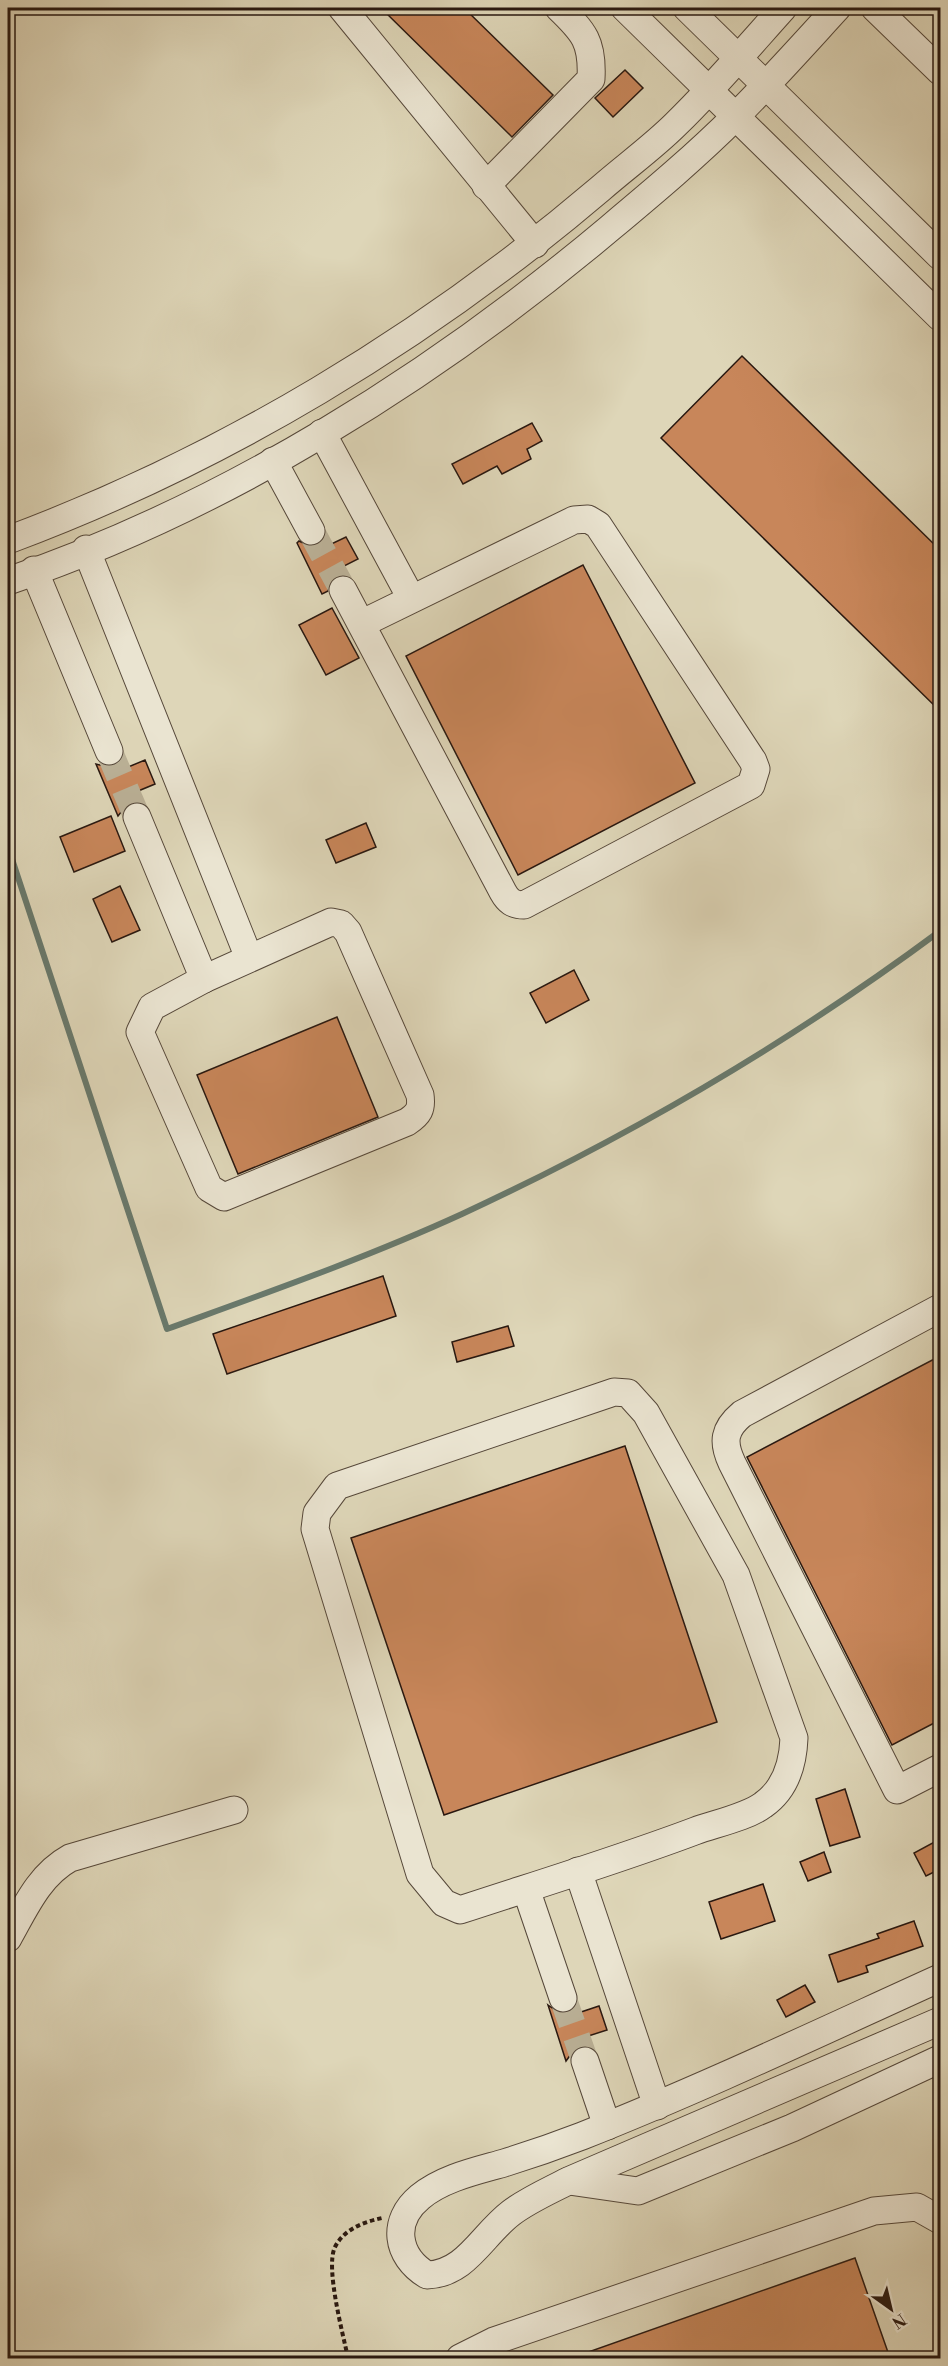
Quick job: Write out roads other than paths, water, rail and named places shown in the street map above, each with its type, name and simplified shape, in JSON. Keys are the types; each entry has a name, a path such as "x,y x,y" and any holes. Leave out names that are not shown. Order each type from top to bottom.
{"lane":[{"path":"342,8 535,244"},
{"path":"486,186 591,79 592,55 583,31 559,8"},
{"path":"625,8 940,316"},
{"path":"687,8 940,256"},
{"path":"8,540 156,479 300,401 425,322 535,244 675,125 783,8"},
{"path":"8,581 147,525 273,461 433,365 547,281 661,185 735,117 837,8"},
{"path":"875,8 940,71"},
{"path":"322,433 411,598"},
{"path":"273,461 311,531"},
{"path":"343,590 361,624 503,892 508,900 516,905 524,905 751,785 756,769 753,761 598,525 588,519 574,520 361,624"},
{"path":"86,549 249,958"},
{"path":"34,570 109,751"},
{"path":"137,817 204,979"},
{"path":"331,922 341,924 348,932 420,1095 421,1107 417,1116 407,1122 224,1197 209,1188 140,1032 152,1007 249,958 331,922"},
{"path":"940,1308 742,1414 731,1423 724,1436 726,1450 732,1463 897,1790 940,1768"},
{"path":"614,1392 627,1393 646,1413 736,1575 794,1738 793,1758 787,1776 777,1793 762,1807 578,1871 460,1910 444,1904 420,1874 315,1529 317,1513 337,1486 614,1392"},
{"path":"8,1938 47,1874 63,1861 234,1810"},
{"path":"578,1871 657,2106"},
{"path":"526,1889 563,1998"},
{"path":"940,1978 657,2106 439,2185 420,2197 404,2213 399,2228 405,2254 414,2267 427,2275 439,2275 465,2261 483,2239 512,2212 568,2181 940,2021"},
{"path":"568,2181 638,2191 792,2128 940,2059"},
{"path":"585,2061 607,2126"},
{"path":"460,2358 494,2341 874,2211 917,2207 940,2220"}],"waterway":[{"path":"8,847 167,1329 389,1245 525,1184 708,1085 826,1011 940,931"}],"tunnel":[{"path":"311,531 343,590"},
{"path":"109,751 137,817"},
{"path":"563,1998 585,2061"}]}
